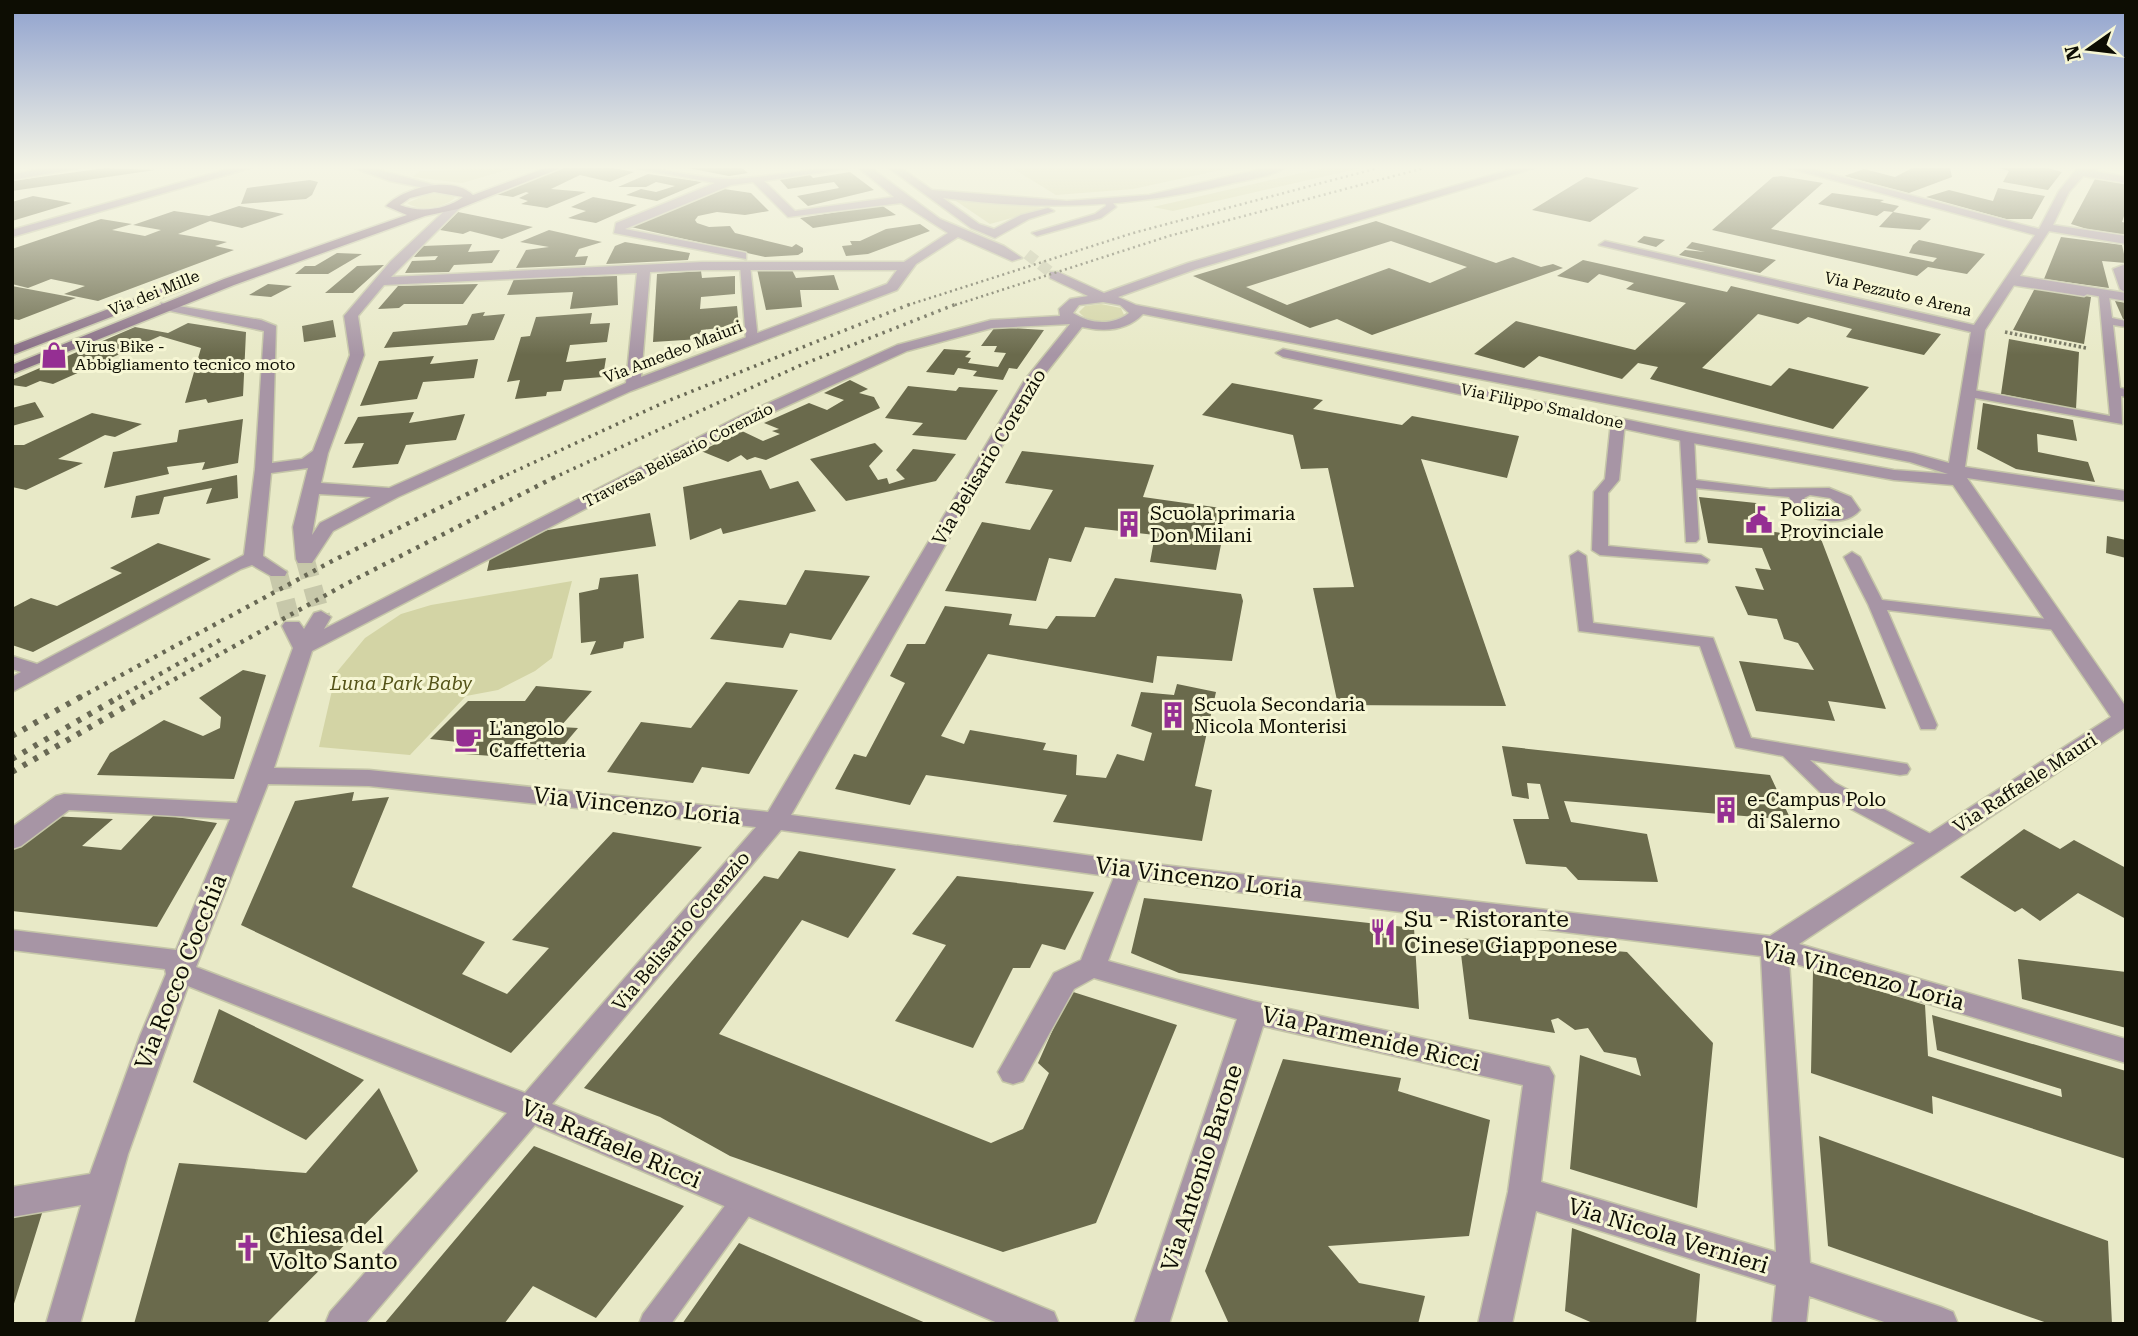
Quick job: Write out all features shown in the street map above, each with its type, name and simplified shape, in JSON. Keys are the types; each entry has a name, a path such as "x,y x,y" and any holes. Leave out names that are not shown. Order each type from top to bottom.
{"street":[{"name":"Via dei Mille","path":"12,351 205,276 348,230"},
{"name":"Via dei Mille","path":"12,370 166,306 375,230"},
{"path":"392,493 311,488 320,453 358,355 351,316 379,281 432,230"},
{"path":"618,230 742,256 746,265"},
{"path":"953,230 1022,256 995,234 986,230"},
{"path":"995,234 1000,230"},
{"path":"1183,270 1197,253 1276,230"},
{"path":"1074,316 1103,298 1183,270 1318,230"},
{"path":"2043,230 1979,328 1958,475 2126,496"},
{"path":"2046,230 2126,240"},
{"name":"Via Amedeo Maiuri","path":"311,488 302,527 305,559 326,527 392,493 633,385 892,287 904,266 923,250 957,233"},
{"name":"Via Pezzuto e Arena","path":"1605,245 1979,328"},
{"path":"379,281 746,265 904,266"},
{"path":"633,385 644,268"},
{"path":"2126,268 2119,269 2126,289"},
{"path":"1048,277 1103,298 1124,302 1131,316 1108,326 1074,316 1063,293 1048,277"},
{"path":"2010,280 2126,298"},
{"path":"166,306 261,324 271,330 263,469 253,558"},
{"name":"Traversa Belisario Corenzio","path":"303,648 748,418 902,348 990,324 1074,316"},
{"name":"Via Belisario Corenzio","path":"342,1324 530,1109 775,821 1031,381 1074,316"},
{"name":"Via Filippo Smaldone","path":"1131,316 1687,437 1894,475 1958,475"},
{"name":"Via Filippo Smaldone","path":"1131,316 1913,458 1958,475"},
{"path":"263,469 307,463 320,453"},
{"name":"Via Raffaele Mauri","path":"1774,947 2124,720 2056,625 1958,475"},
{"path":"12,686 234,565 253,558 278,572"},
{"name":"Via Rocco Cocchia","path":"63,1324 102,1187 181,966 260,776 303,648 321,617"},
{"path":"292,626 303,648"},
{"path":"12,662 38,671"},
{"name":"Via Vincenzo Loria","path":"260,776 369,778 775,821 1129,870 1774,947 2126,1051"},
{"path":"12,840 64,802 245,812"},
{"path":"1013,1072 1064,981 1092,967 1129,870"},
{"name":"Via Raffaele Ricci","path":"12,940 181,966 530,1109 1041,1324"},
{"path":"1774,947 1794,1274 1789,1324"},
{"name":"Via Parmenide Ricci","path":"1092,967 1253,1012 1539,1076 1524,1192"},
{"name":"Via Antonio Barone","path":"1150,1324 1253,1012"},
{"path":"12,1202 102,1187"},
{"path":"1495,1324 1524,1192"},
{"name":"Via Nicola Vernieri","path":"1524,1192 1794,1274 1941,1324"}],"lane":[{"path":"1037,233 1047,230"},
{"path":"746,265 752,340"},
{"path":"2010,280 2126,298"},
{"path":"1968,395 2117,421 2120,392 2110,354 2104,296"},
{"path":"2107,321 2126,324"},
{"path":"2110,354 2126,358"},
{"path":"1968,395 2126,427"},
{"path":"1618,422 1612,480 1601,492 1600,550 1701,560"},
{"path":"1687,437 1691,540"},
{"path":"1689,483 1770,493 1801,493"},
{"path":"1578,556 1585,627 1707,642 1743,743 1900,769"},
{"path":"1852,557 1877,604 1928,725"},
{"path":"1877,604 2056,625"},
{"path":"1790,751 1828,788 1933,844"},
{"path":"653,1324 745,1200"}],"path":[{"path":"1979,328 2110,354"}],"green space":[{"path":"1101,304 1121,308 1124,315 1113,320 1094,321 1079,312 1085,306"},
{"name":"Luna Park Baby","path":"572,581 552,658 535,671 498,690 466,696 410,755 319,747 336,673 365,638 401,614 431,605"}],"building":[{"path":"67,230 114,230 145,236 160,230 187,230 178,234 227,242 215,246 234,250 98,301 64,294 85,286 51,279 28,288 12,284 12,249"},
{"path":"442,230 524,230 502,239 470,231 463,234"},
{"path":"551,230 602,242 579,249 575,257 588,256 585,265 516,268 526,250 549,247 520,242"},
{"path":"646,230 733,230 792,247 796,244 803,248 803,252 798,255 765,257"},
{"path":"883,230 930,231 868,254 846,256 842,246 852,245 850,241 860,241"},
{"path":"1345,230 1403,230 1496,263 1513,257 1541,267 1553,264 1563,268 1372,335 1337,319 1310,328 1193,276","holes":["1391,241 1467,267 1430,283 1389,268 1287,305 1246,287"]},
{"path":"1714,230 1778,230 1933,262 1937,258 1909,253 1913,245 1919,240 1985,254 1967,274 1928,267 1917,276"},
{"path":"2096,230 2126,230 2126,235"},
{"path":"1644,236 1665,240 1656,247 1637,242"},
{"path":"2061,237 2122,245 2126,263 2102,261 2109,288 2044,279"},
{"path":"625,242 690,253 688,260 606,264 615,246"},
{"path":"1692,242 1776,260 1760,273 1679,255 1685,250 1705,252 1686,248"},
{"path":"472,244 468,252 500,250 492,263 454,265 449,272 405,273 412,261 435,260 438,256 414,257 423,246"},
{"path":"337,253 362,254 328,274 295,274 305,266 315,266"},
{"path":"1583,260 1727,292 1731,286 1941,334 1924,355 1846,337 1852,329 1808,317 1798,324 1758,314 1702,368 1771,386 1789,368 1869,387 1833,429 1650,379 1658,367 1638,363 1622,379 1539,356 1524,368 1474,354 1516,321 1635,350 1686,303 1626,289 1634,283 1599,274 1588,283 1557,276"},
{"path":"384,265 353,293 325,293 357,266"},
{"path":"774,268 774,271 792,270 796,278 834,275 839,290 800,290 802,307 766,310 757,269"},
{"path":"701,271 702,278 735,276 735,294 701,297 700,309 737,306 739,326 701,330 700,339 653,342 657,274"},
{"path":"617,276 618,305 570,309 573,292 507,295 514,279"},
{"path":"268,284 292,286 271,297 249,295"},
{"path":"478,284 463,304 404,304 399,308 378,309 398,286"},
{"path":"12,286 76,298 19,320 12,319"},
{"path":"2035,288 2091,297 2084,344 2013,330"},
{"path":"2115,301 2126,303 2126,320 2123,319"},
{"path":"485,312 483,316 505,314 494,340 384,348 393,332 467,325 472,314"},
{"path":"592,313 590,324 610,323 607,342 570,345 566,362 606,358 603,377 564,380 561,391 547,392 546,396 515,399 520,380 507,382 521,337 530,336 536,317"},
{"path":"333,320 336,337 304,342 302,326"},
{"path":"188,323 246,332 243,396 208,403 206,399 185,403 201,348 160,336 53,384 40,381 26,387 12,385 12,380 135,327 168,333"},
{"path":"995,327 1044,330 1017,369 1009,368 1003,380 973,376 977,371 958,368 954,375 926,372 944,349 971,351 965,357 971,358 968,363 998,367 1006,353 994,352 997,346 981,346"},
{"path":"2009,339 2079,352 2076,409 2001,394"},
{"path":"434,356 430,364 478,359 474,378 423,382 417,399 360,406 379,361"},
{"path":"850,380 868,389 859,393 874,397 880,408 766,460 755,457 747,460 741,455 728,462 701,451 742,431 763,441 780,434 772,431 779,429 764,423 809,403 827,410 844,400 824,393"},
{"path":"1232,383 1323,400 1313,409 1402,425 1412,416 1519,436 1507,478 1421,459 1506,706 1338,705 1313,588 1354,587 1328,468 1301,469 1293,435 1202,415"},
{"path":"908,386 956,391 959,387 998,390 966,440 912,435 923,423 885,418"},
{"path":"35,402 44,417 12,426 12,408"},
{"path":"1983,403 2073,420 2077,441 2037,434 2038,452 2088,462 2095,482 2016,469 1977,449"},
{"path":"414,412 409,423 465,414 456,440 406,445 398,464 352,468 364,443 344,444 358,417"},
{"path":"92,413 142,424 115,437 105,435 58,459 83,463 26,490 12,487 12,445 24,445"},
{"path":"243,419 238,463 202,470 205,462 167,467 169,474 104,488 113,452 177,442 179,430"},
{"path":"875,443 883,451 869,466 878,480 887,478 889,484 905,479 896,470 913,449 956,454 936,481 846,501 810,459"},
{"name":"Scuola primaria Don Milani","path":"1022,451 1154,465 1143,497 1228,509 1216,570 1150,562 1155,535 1085,527 1071,562 1049,558 1036,601 945,591 982,522 1030,530 1053,490 1005,483"},
{"path":"761,470 770,489 798,481 816,511 723,534 721,528 690,540 683,487"},
{"path":"237,475 238,498 206,504 212,488 164,497 159,514 131,518 136,496"},
{"path":"1699,497 1756,503 1768,531 1821,539 1886,709 1828,701 1835,721 1756,711 1739,661 1814,670 1798,643 1784,639 1777,619 1748,615 1735,586 1764,590 1755,568 1771,570 1762,548 1708,543"},
{"path":"650,513 656,546 487,571 491,553 530,533"},
{"path":"2107,536 2126,540 2126,558 2106,553"},
{"path":"158,543 211,559 33,652 12,645 12,608 31,598 57,606 122,573 110,568"},
{"path":"805,570 870,576 831,640 790,633 783,648 710,639 739,600 786,605"},
{"path":"638,574 644,638 624,642 623,648 590,655 596,641 581,643 579,593 598,589 600,578"},
{"name":"Scuola Secondaria Nicola Monterisi","path":"1115,578 1241,594 1243,601 1232,661 1157,656 1153,683 988,654 941,736 964,744 970,730 1046,743 1043,750 1077,755 1076,775 1106,778 1117,754 1144,761 1152,733 1131,726 1141,692 1174,695 1177,684 1216,692 1195,786 1212,790 1202,841 1053,822 1067,795 926,775 910,805 835,789 854,754 866,757 905,683 890,676 907,644 925,644 945,606 1012,614 1009,625 1047,629 1056,616 1095,617"},
{"path":"243,670 266,675 234,779 97,775 110,753 164,720 203,736 220,728 221,717 199,698"},
{"path":"726,682 798,690 749,774 702,767 693,783 607,772 641,722 691,728"},
{"path":"536,686 592,691 560,727 578,728 551,760 464,754 476,744 430,739 468,701 525,701"},
{"name":"e-Campus Polo di Salerno","path":"1502,746 1770,775 1791,820 1564,801 1571,822 1647,834 1658,882 1578,880 1566,867 1526,864 1513,819 1549,819 1540,784 1527,783 1529,799 1512,796"},
{"path":"354,792 352,801 389,797 352,887 485,942 462,974 507,994 549,948 512,940 613,832 702,847 511,1053 241,925 295,801"},
{"path":"155,814 217,823 157,927 12,911 12,846 50,816 113,819 82,846 121,850"},
{"path":"2024,829 2060,849 2074,840 2126,868 2126,919 2078,893 2040,921 2022,908 2015,912 1960,877"},
{"path":"799,851 896,869 848,938 802,920 719,1034 991,1143 1023,1129 1049,1073 1038,1063 1070,991 1177,1025 1096,1223 1003,1252 730,1156 660,1117 584,1088 764,876 778,879"},
{"path":"957,876 1094,892 1065,950 1042,944 1030,968 1013,968 973,1048 895,1021 946,945 912,934"},
{"path":"1144,898 1414,928 1419,1009 1179,973 1131,953"},
{"path":"1459,938 1627,952 1713,1043 1697,1208 1570,1169 1580,1055 1641,1076 1636,1058 1604,1052 1588,1028 1575,1030 1558,1018 1551,1020 1555,1033 1469,1019"},
{"path":"2018,959 2126,972 2126,1028 2022,999"},
{"path":"1813,971 1925,1005 1928,1056 2062,1097 2061,1089 1937,1050 1932,1015 2126,1071 2126,1159 1932,1096 1933,1114 1811,1073"},
{"path":"219,1009 364,1080 306,1140 193,1082"},
{"path":"1283,1059 1401,1078 1398,1091 1490,1120 1469,1236 1328,1246 1359,1283 1425,1296 1418,1324 1229,1324 1205,1271"},
{"name":"Chiesa del Volto Santo","path":"379,1088 418,1171 266,1324 134,1324 179,1163 306,1173"},
{"path":"1819,1136 2108,1241 2112,1324 2050,1324 1828,1246"},
{"path":"534,1146 684,1206 596,1318 533,1286 504,1324 384,1324"},
{"path":"43,1210 13,1307 12,1217"},
{"path":"1572,1228 1700,1274 1696,1324 1595,1324 1565,1311"},
{"path":"739,1243 928,1324 682,1324"}],"tunnel":[{"path":"1027,254 1054,275"},
{"path":"305,559 321,617"},
{"path":"278,572 292,626"}],"railway":[{"path":"908,305 1143,230"},
{"path":"955,305 1190,230"},
{"path":"500,478 665,402 913,303"},
{"path":"554,478 801,365 959,303"},
{"path":"79,698 334,560 504,476"},
{"path":"141,698 344,585 554,478"},
{"path":"118,698 220,640"},
{"path":"12,736 82,696"},
{"path":"12,759 121,696"},
{"path":"12,772 144,696"}],"place":[{"name":"Virus Bike - Abbigliamento tecnico moto","path":"54,355"},
{"name":"Polizia Provinciale","path":"1759,520"},
{"name":"Scuola primaria Don Milani","path":"1129,524"},
{"name":"Scuola Secondaria Nicola Monterisi","path":"1173,715"},
{"name":"L'angolo Caffetteria","path":"468,739"},
{"name":"e-Campus Polo di Salerno","path":"1726,810"},
{"name":"Su - Ristorante Cinese Giapponese","path":"1383,932"},
{"name":"Chiesa del Volto Santo","path":"248,1248"}]}
